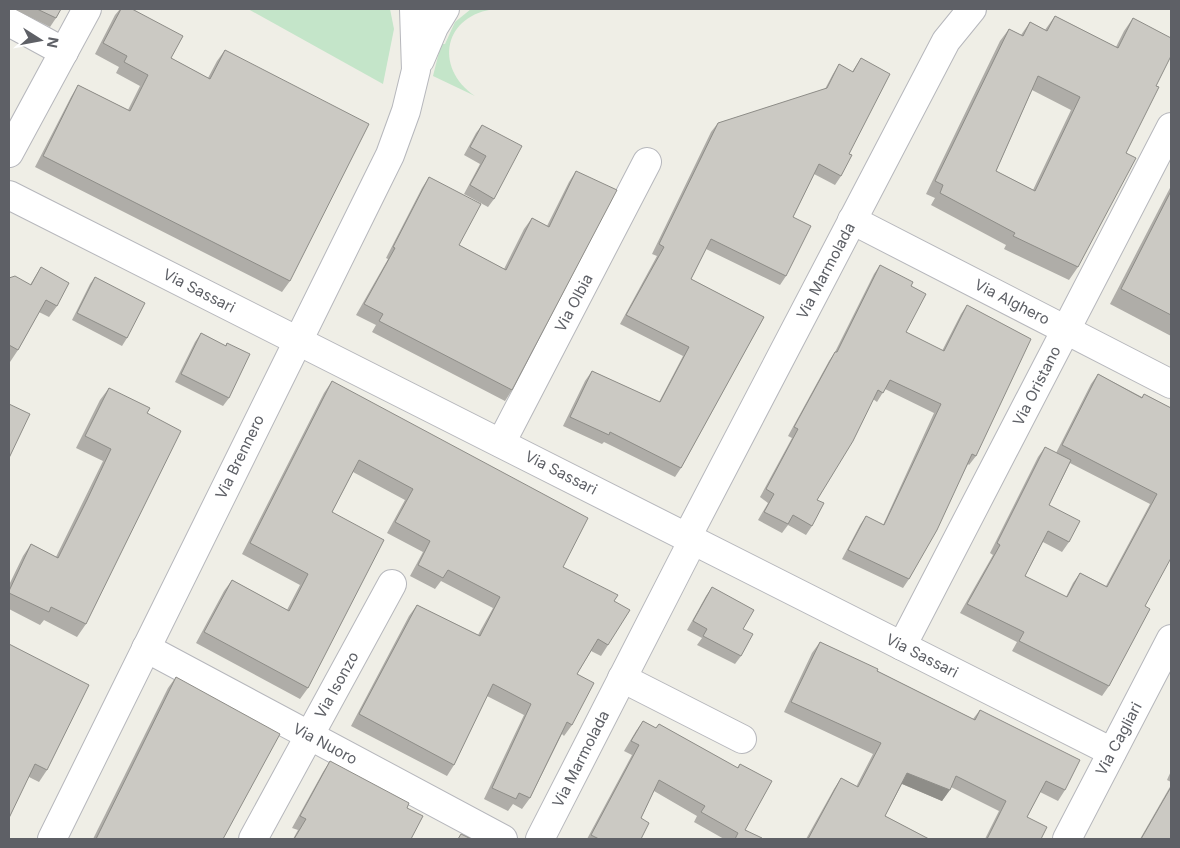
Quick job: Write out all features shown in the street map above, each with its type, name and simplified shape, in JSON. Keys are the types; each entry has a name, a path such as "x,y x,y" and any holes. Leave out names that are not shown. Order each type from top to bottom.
{"street":[{"path":"9,153 87,9"},
{"name":"Via Brennero","path":"414,9 416,70"},
{"name":"Via Brennero","path":"52,839 390,155 404,119 416,70 434,27 445,9"},
{"name":"Via Marmolada","path":"540,839 852,220 946,41 972,9"},
{"path":"9,22 64,52"},
{"name":"Via Oristano","path":"902,646 1171,127"},
{"name":"Via Olbia","path":"501,443 647,162"},
{"name":"Via Sassari","path":"9,195 1112,752"},
{"name":"Via Alghero","path":"852,220 1171,384"},
{"name":"Via Isonzo","path":"253,839 392,584"},
{"name":"Via Cagliari","path":"1066,839 1171,639"},
{"name":"Via Nuoro","path":"146,648 503,839"},
{"path":"622,678 742,739"}],"green space":[{"path":"248,9 390,9 394,29 383,84"},
{"path":"471,9 496,9 478,13 465,21 455,31 450,44 449,57 453,71 462,84 475,96 433,76 441,44 445,44 455,22"}],"building":[{"path":"37,9 61,9 56,18"},
{"path":"121,9 132,9 183,36 171,58 210,79 225,50 369,124 290,281 43,156 78,85 130,111 148,75 124,62 127,56 103,43"},
{"path":"1055,16 1118,48 1133,18 1171,38 1171,56 1156,86 1159,87 1126,153 1136,158 1078,267 1013,236 1015,233 940,193 943,185 935,181 1009,29 1023,36 1030,22 1047,31","holes":["1038,76 1080,97 1035,191 996,171"]},
{"path":"861,58 890,74 849,154 852,155 841,176 819,164 793,217 811,226 786,276 711,239 691,279 764,317 681,468 610,432 609,435 570,417 592,371 660,402 689,347 626,315 664,247 659,244 718,123 827,88 839,64 853,72"},
{"path":"482,125 522,146 494,199 470,185 486,156 470,147"},
{"path":"576,171 617,190 512,390 379,321 383,314 364,304 395,248 393,247 429,177 481,204 459,245 506,270 532,218 549,227"},
{"path":"1171,191 1171,315 1121,289"},
{"path":"880,265 913,282 911,286 926,294 906,332 944,351 967,305 1031,339 976,456 972,454 937,530 909,579 848,550 866,516 884,525 941,404 890,380 883,393 878,390 853,441 817,500 824,503 812,526 793,515 788,524 764,512 774,494 766,489 798,429 794,427 835,352 837,352"},
{"path":"41,267 69,283 57,306 46,300 18,350 9,345 9,278 15,276 31,285"},
{"path":"95,277 145,303 127,338 77,313"},
{"path":"201,333 226,346 227,343 250,354 229,398 181,374"},
{"path":"1098,374 1142,398 1144,394 1171,408 1171,558 1145,606 1150,609 1109,686 1019,641 1024,632 967,604 1000,545 997,543 1045,447 1071,460 1049,505 1080,521 1069,542 1048,531 1025,576 1067,597 1080,573 1107,587 1157,494 1062,445"},
{"path":"332,381 588,518 563,567 618,595 614,601 630,610 608,645 598,639 577,674 594,683 572,725 567,722 530,798 519,793 516,799 492,788 531,704 493,684 454,765 359,714 417,605 480,636 500,597 448,570 443,578 418,565 430,541 395,522 413,489 359,460 332,512 384,540 308,688 204,632 232,580 289,611 308,574 250,543"},
{"path":"109,388 150,408 147,413 181,431 86,624 51,607 49,612 9,593 9,591 31,544 58,558 87,500 111,449 85,436"},
{"path":"9,404 30,414 9,458"},
{"path":"712,587 754,610 743,629 753,634 741,656 703,636 707,629 693,621"},
{"path":"820,642 878,669 877,671 975,720 980,710 1080,760 1065,790 1046,781 1027,817 1047,827 1041,839 987,839 1006,801 956,776 950,790 907,773 885,816 929,839 808,839 841,778 858,787 881,743 791,702"},
{"path":"9,644 89,685 47,770 35,764 9,818"},
{"path":"176,677 280,734 223,839 96,839"},
{"path":"643,721 656,728 659,724 738,768 740,764 772,781 745,830 762,839 735,839 738,833 701,812 705,806 659,780 641,818 649,823 641,839 599,839 591,835 639,745 631,741"},
{"path":"330,761 409,803 407,808 423,816 411,839 294,839 306,819 300,816"},
{"path":"1171,787 1171,839 1141,839"},
{"path":"461,834 471,839 458,839"}]}
